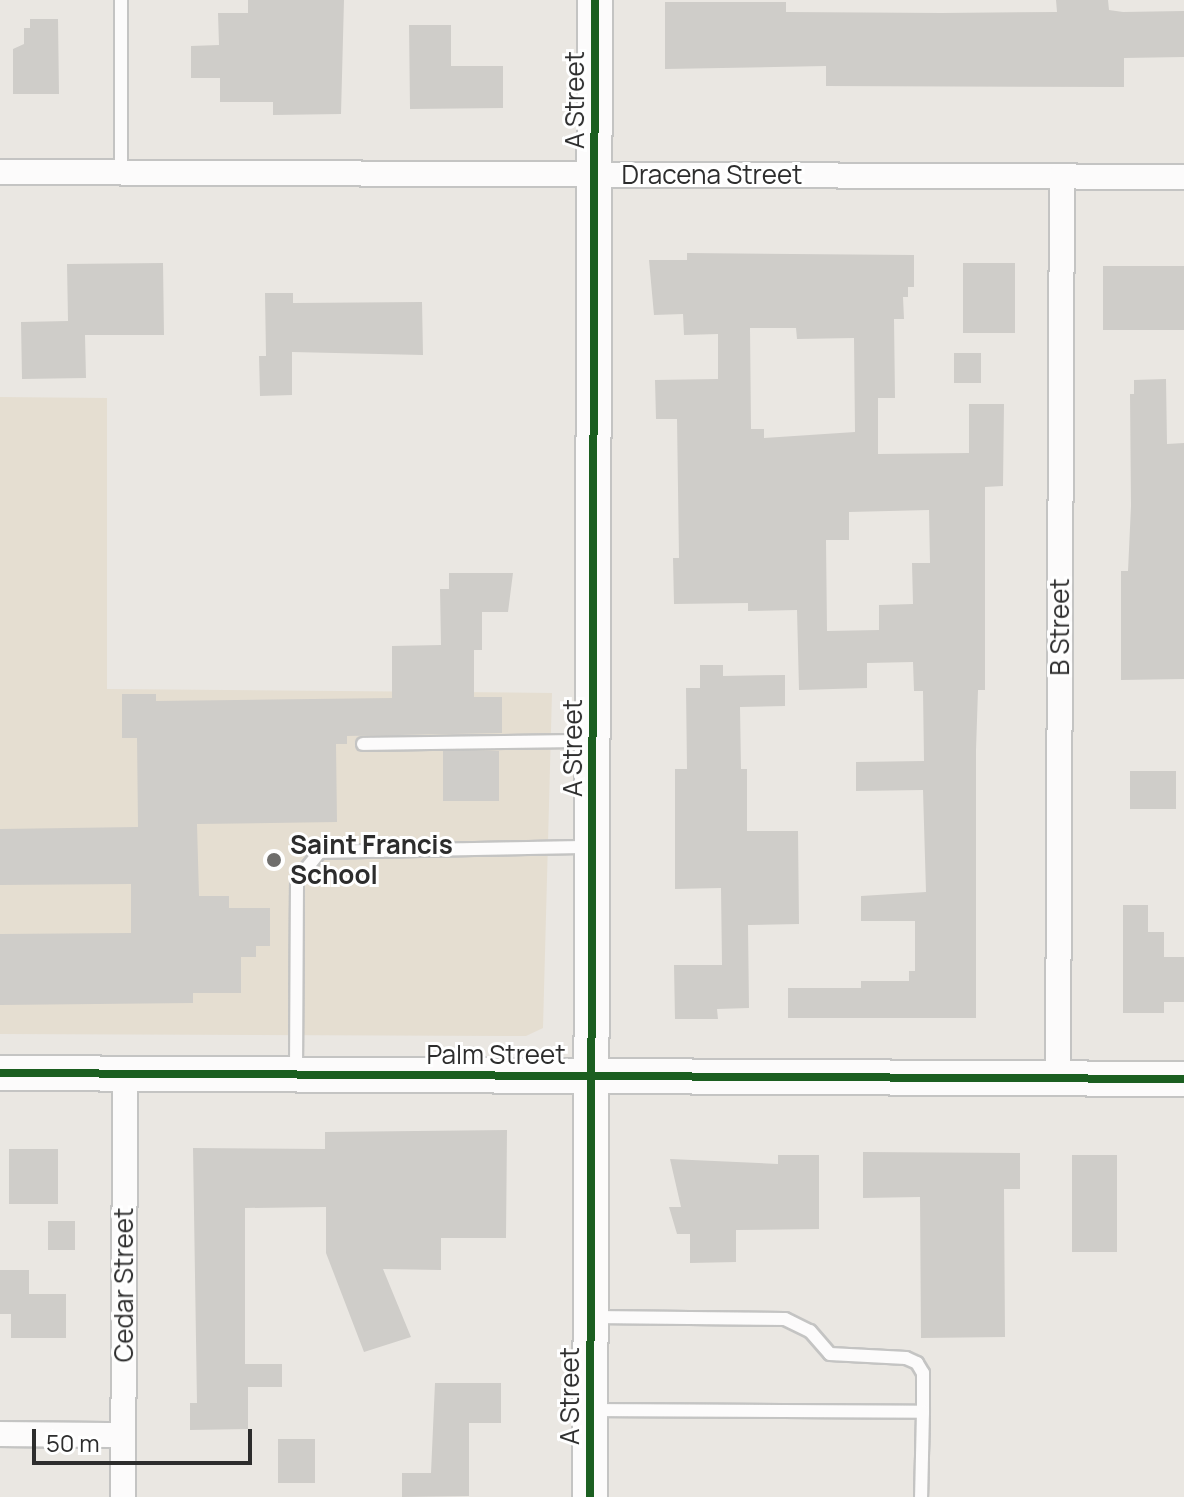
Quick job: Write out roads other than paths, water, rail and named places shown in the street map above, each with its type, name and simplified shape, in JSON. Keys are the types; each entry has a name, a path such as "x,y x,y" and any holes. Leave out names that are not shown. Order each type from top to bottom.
{"street":[{"name":"A Street","path":"590,1497 595,0"},
{"name":"Dracena Street","path":"0,172 1184,177"},
{"name":"B Street","path":"1058,1078 1062,176"},
{"name":"Palm Street","path":"0,1073 1184,1079"},
{"name":"Cedar Street","path":"123,1497 125,1074"},
{"path":"0,1434 123,1435"}],"lane":[{"path":"121,0 121,172"},
{"path":"363,744 593,741"},
{"path":"296,1074 297,880 320,852 592,847"},
{"path":"590,1317 785,1319 810,1331 830,1354 906,1358 917,1363 923,1373 921,1497"},
{"path":"590,1409 923,1412"}],"place":[{"name":"Saint Francis School","path":"274,860"}]}
